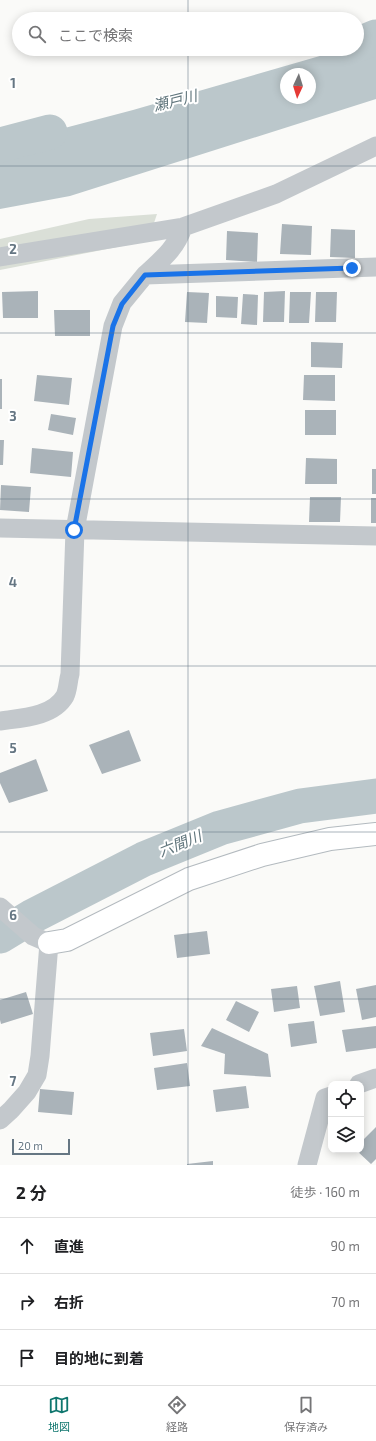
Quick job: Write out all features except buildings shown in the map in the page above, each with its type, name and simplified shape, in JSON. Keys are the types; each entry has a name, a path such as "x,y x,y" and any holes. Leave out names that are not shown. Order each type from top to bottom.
{"street":[{"path":"0,257 183,227 276,194 376,146"},
{"path":"0,721 44,713 58,705 66,694 70,674 74,530 113,326 122,304 145,275 168,253 180,238 183,227"},
{"path":"145,275 376,267"},
{"path":"0,528 376,536"},
{"path":"5,912 41,939 67,940 189,879 254,857 330,839 376,834"},
{"path":"0,1120 27,1092 37,1075 40,1056 41,939"},
{"path":"364,1082 376,1078"},
{"path":"307,1165 326,1098 328,1097"}],"shaded area":[{"path":"157,214 148,241 0,270 0,239 89,219"}],"water":[{"path":"376,40 376,99 70,196 0,209 0,145 133,110 320,56 364,56 364,43"}],"waterway":[{"name":"瀬戸川","path":"364,42 376,37"},
{"name":"瀬戸川","path":"0,145 50,132"},
{"name":"六間川","path":"0,936 33,916 144,859 220,828 300,806 376,796"}],"route":[{"path":"74,530 113,326 122,304 145,275 352,268"}]}
